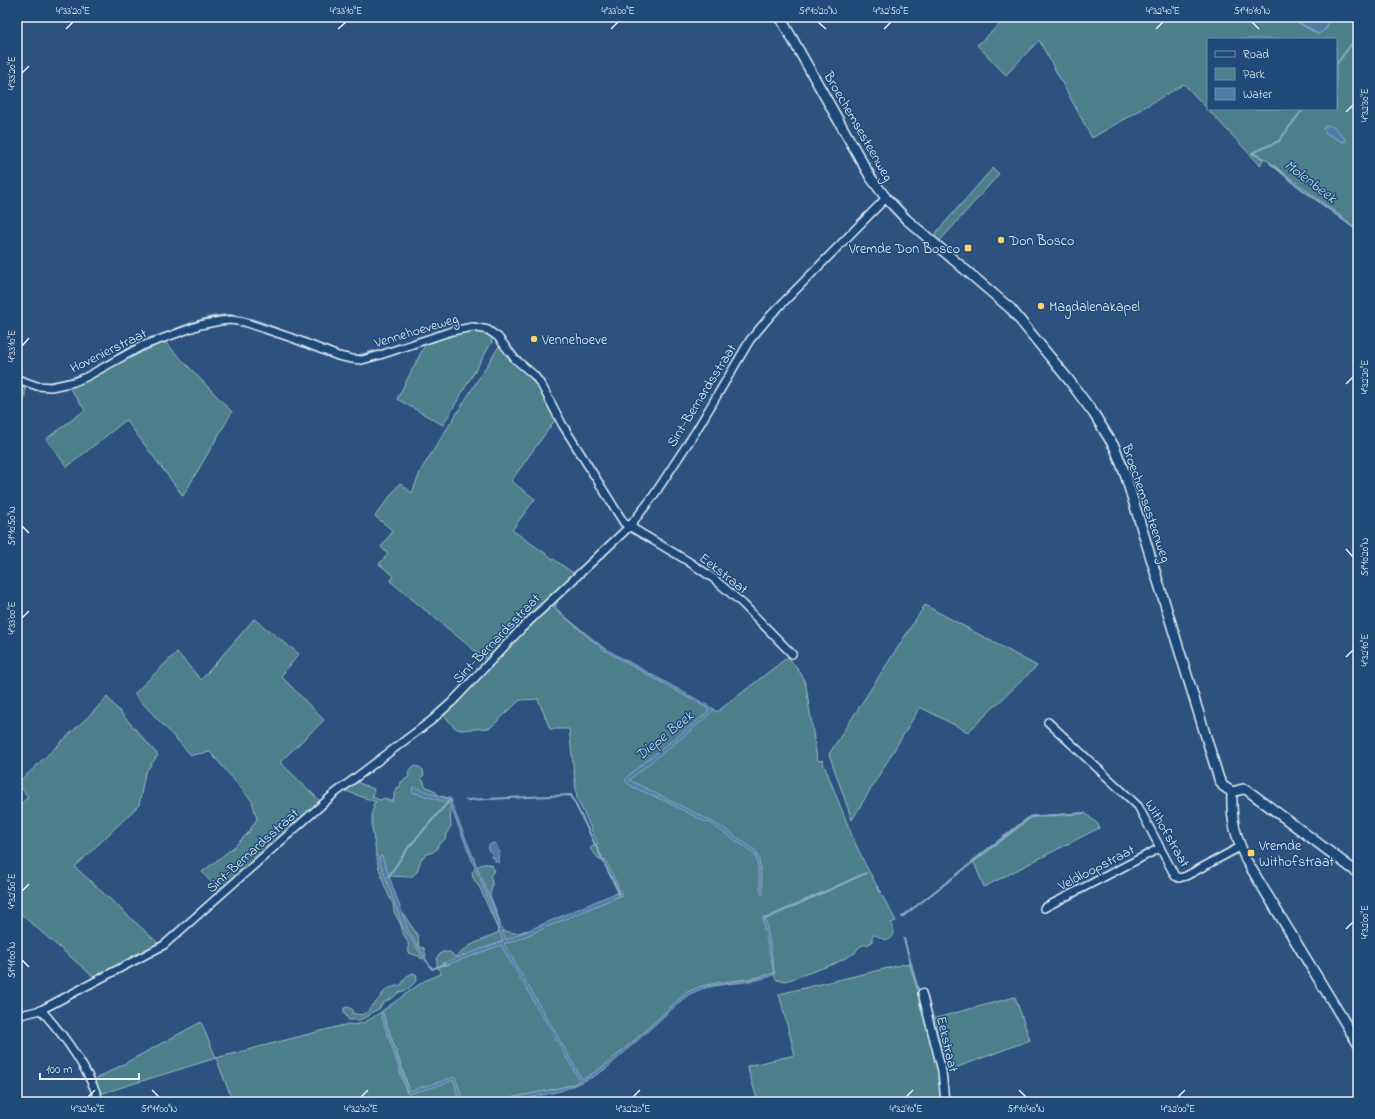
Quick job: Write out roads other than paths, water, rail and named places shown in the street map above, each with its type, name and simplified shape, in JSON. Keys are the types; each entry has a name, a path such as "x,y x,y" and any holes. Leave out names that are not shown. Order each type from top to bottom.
{"street":[{"name":"Broechemsesteenweg","path":"780,17 863,165 886,198 906,219 1011,309 1068,379 1105,430 1115,448 1126,474 1218,779 1223,786 1232,792"},
{"name":"Sint-Bernardsstraat","path":"17,1016 41,1010 164,945 334,794 438,715 521,629 629,527 652,498 692,437 750,340 771,315 886,198"},
{"name":"Vennehoeveweg","path":"187,330 200,325 220,321 231,320 244,322 295,339 338,356 362,360 452,331 473,327 488,330 498,337 515,359 534,375 542,386 576,447 619,516 629,527"},
{"name":"Hovenierstraat","path":"17,379 37,386 51,387 74,382 142,346 187,330"},
{"name":"Eekstraat","path":"629,527 686,560 713,578 743,604 792,654"},
{"name":"Withofstraat","path":"1048,722 1138,806 1175,876 1179,878 1240,847"},
{"path":"1358,873 1248,790 1243,789 1232,792 1232,820 1240,847 1254,875 1358,1044"},
{"name":"Veldloopstraat","path":"1044,908 1160,848"},
{"name":"Eekstraat","path":"922,993 942,1071 945,1102"},
{"path":"41,1010 67,1041 84,1068 100,1102"}],"water":[{"path":"1291,17 1330,17 1324,30 1317,34 1311,29 1291,19"},
{"path":"1327,125 1338,131 1346,141 1342,142 1326,133 1323,128"},
{"path":"557,601 558,602 555,607 604,648 714,709 701,722 629,780 725,829 756,851 759,859 763,894 761,894 757,861 754,853 710,823 633,787 625,781 630,774 706,714 709,709 604,650 553,607"},
{"path":"413,787 450,800 480,874 478,875 449,803 412,792"},
{"path":"493,843 496,844 500,853 498,858 500,861 499,863 495,861 495,858 491,857 492,854 488,850 489,845"},
{"path":"380,856 382,856 408,930 431,967 403,927 379,859"},
{"path":"480,878 482,878 506,940 613,894 620,893 619,896 504,944 582,1079 603,1067 643,1033 686,993 699,987 758,978 774,973 764,928 763,917 765,916 775,974 757,980 712,986 696,991 682,1000 607,1068 593,1077 561,1091 519,1100 518,1102 515,1102 514,1100 489,1102 556,1089 571,1085 579,1081 579,1079 501,945 444,966 443,963 503,941"},
{"path":"382,1011 409,1091 455,1077 462,1102 459,1102 454,1080 408,1094 382,1018"}],"waterway":[{"name":"Molenbeek","path":"1337,64 1358,35"},
{"name":"Molenbeek","path":"1262,158 1252,153 1279,141 1302,110"},
{"name":"Molenbeek","path":"1270,163 1358,231"},
{"path":"173,330 207,318 221,315 235,315 266,324 288,333"},
{"path":"96,367 125,350 153,337"},
{"path":"119,363 158,344"},
{"path":"318,344 344,354"},
{"path":"356,356 374,351"},
{"path":"42,383 66,380 89,372"},
{"path":"466,800 571,795 618,891 618,894"},
{"path":"388,877 408,848 449,801"},
{"path":"902,917 1031,817 1084,813"},
{"path":"765,919 866,873"},
{"path":"877,887 881,892"},
{"path":"904,939 919,993"},
{"path":"430,966 432,969 445,964"}],"place":[{"name":"Don Bosco","path":"1001,240"},
{"name":"Vremde Don Bosco","path":"968,248"},
{"name":"Magdalenakapel","path":"1041,306"},
{"name":"Vennehoeve","path":"534,339"},
{"name":"Vremde Withofstraat","path":"1251,853"}],"water label":[{"name":"Diepe Beek","path":"664,735"}]}
